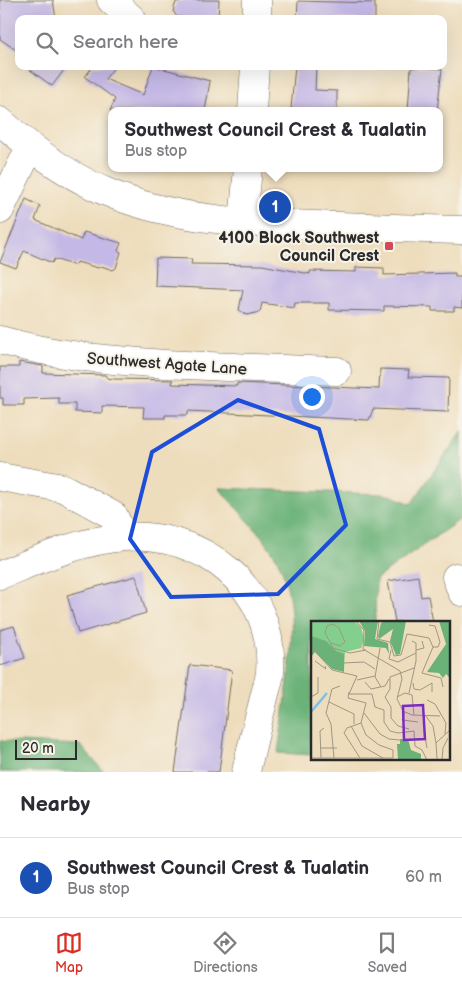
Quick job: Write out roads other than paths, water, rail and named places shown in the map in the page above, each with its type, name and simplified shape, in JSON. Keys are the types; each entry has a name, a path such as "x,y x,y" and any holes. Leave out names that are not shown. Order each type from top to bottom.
{"street":[{"path":"111,0 128,15"},
{"path":"257,0 257,15"},
{"path":"252,107 255,70"},
{"path":"0,122 55,165 112,194 148,206 188,216 244,222 462,230"},
{"path":"0,210 30,147"},
{"path":"244,222 248,172"},
{"name":"Southwest Agate Lane","path":"0,340 32,350 88,359 232,368 336,371"},
{"path":"0,477 63,488 114,516 123,537"},
{"path":"0,576 62,550 123,537 164,539 186,545 217,562 237,578 252,596 266,632 270,672 246,772"}],"place":[{"name":"Southwest Council Crest & Tualatin","path":"275,207"},
{"name":"4100 Block Southwest Council Crest","path":"389,246"}]}
